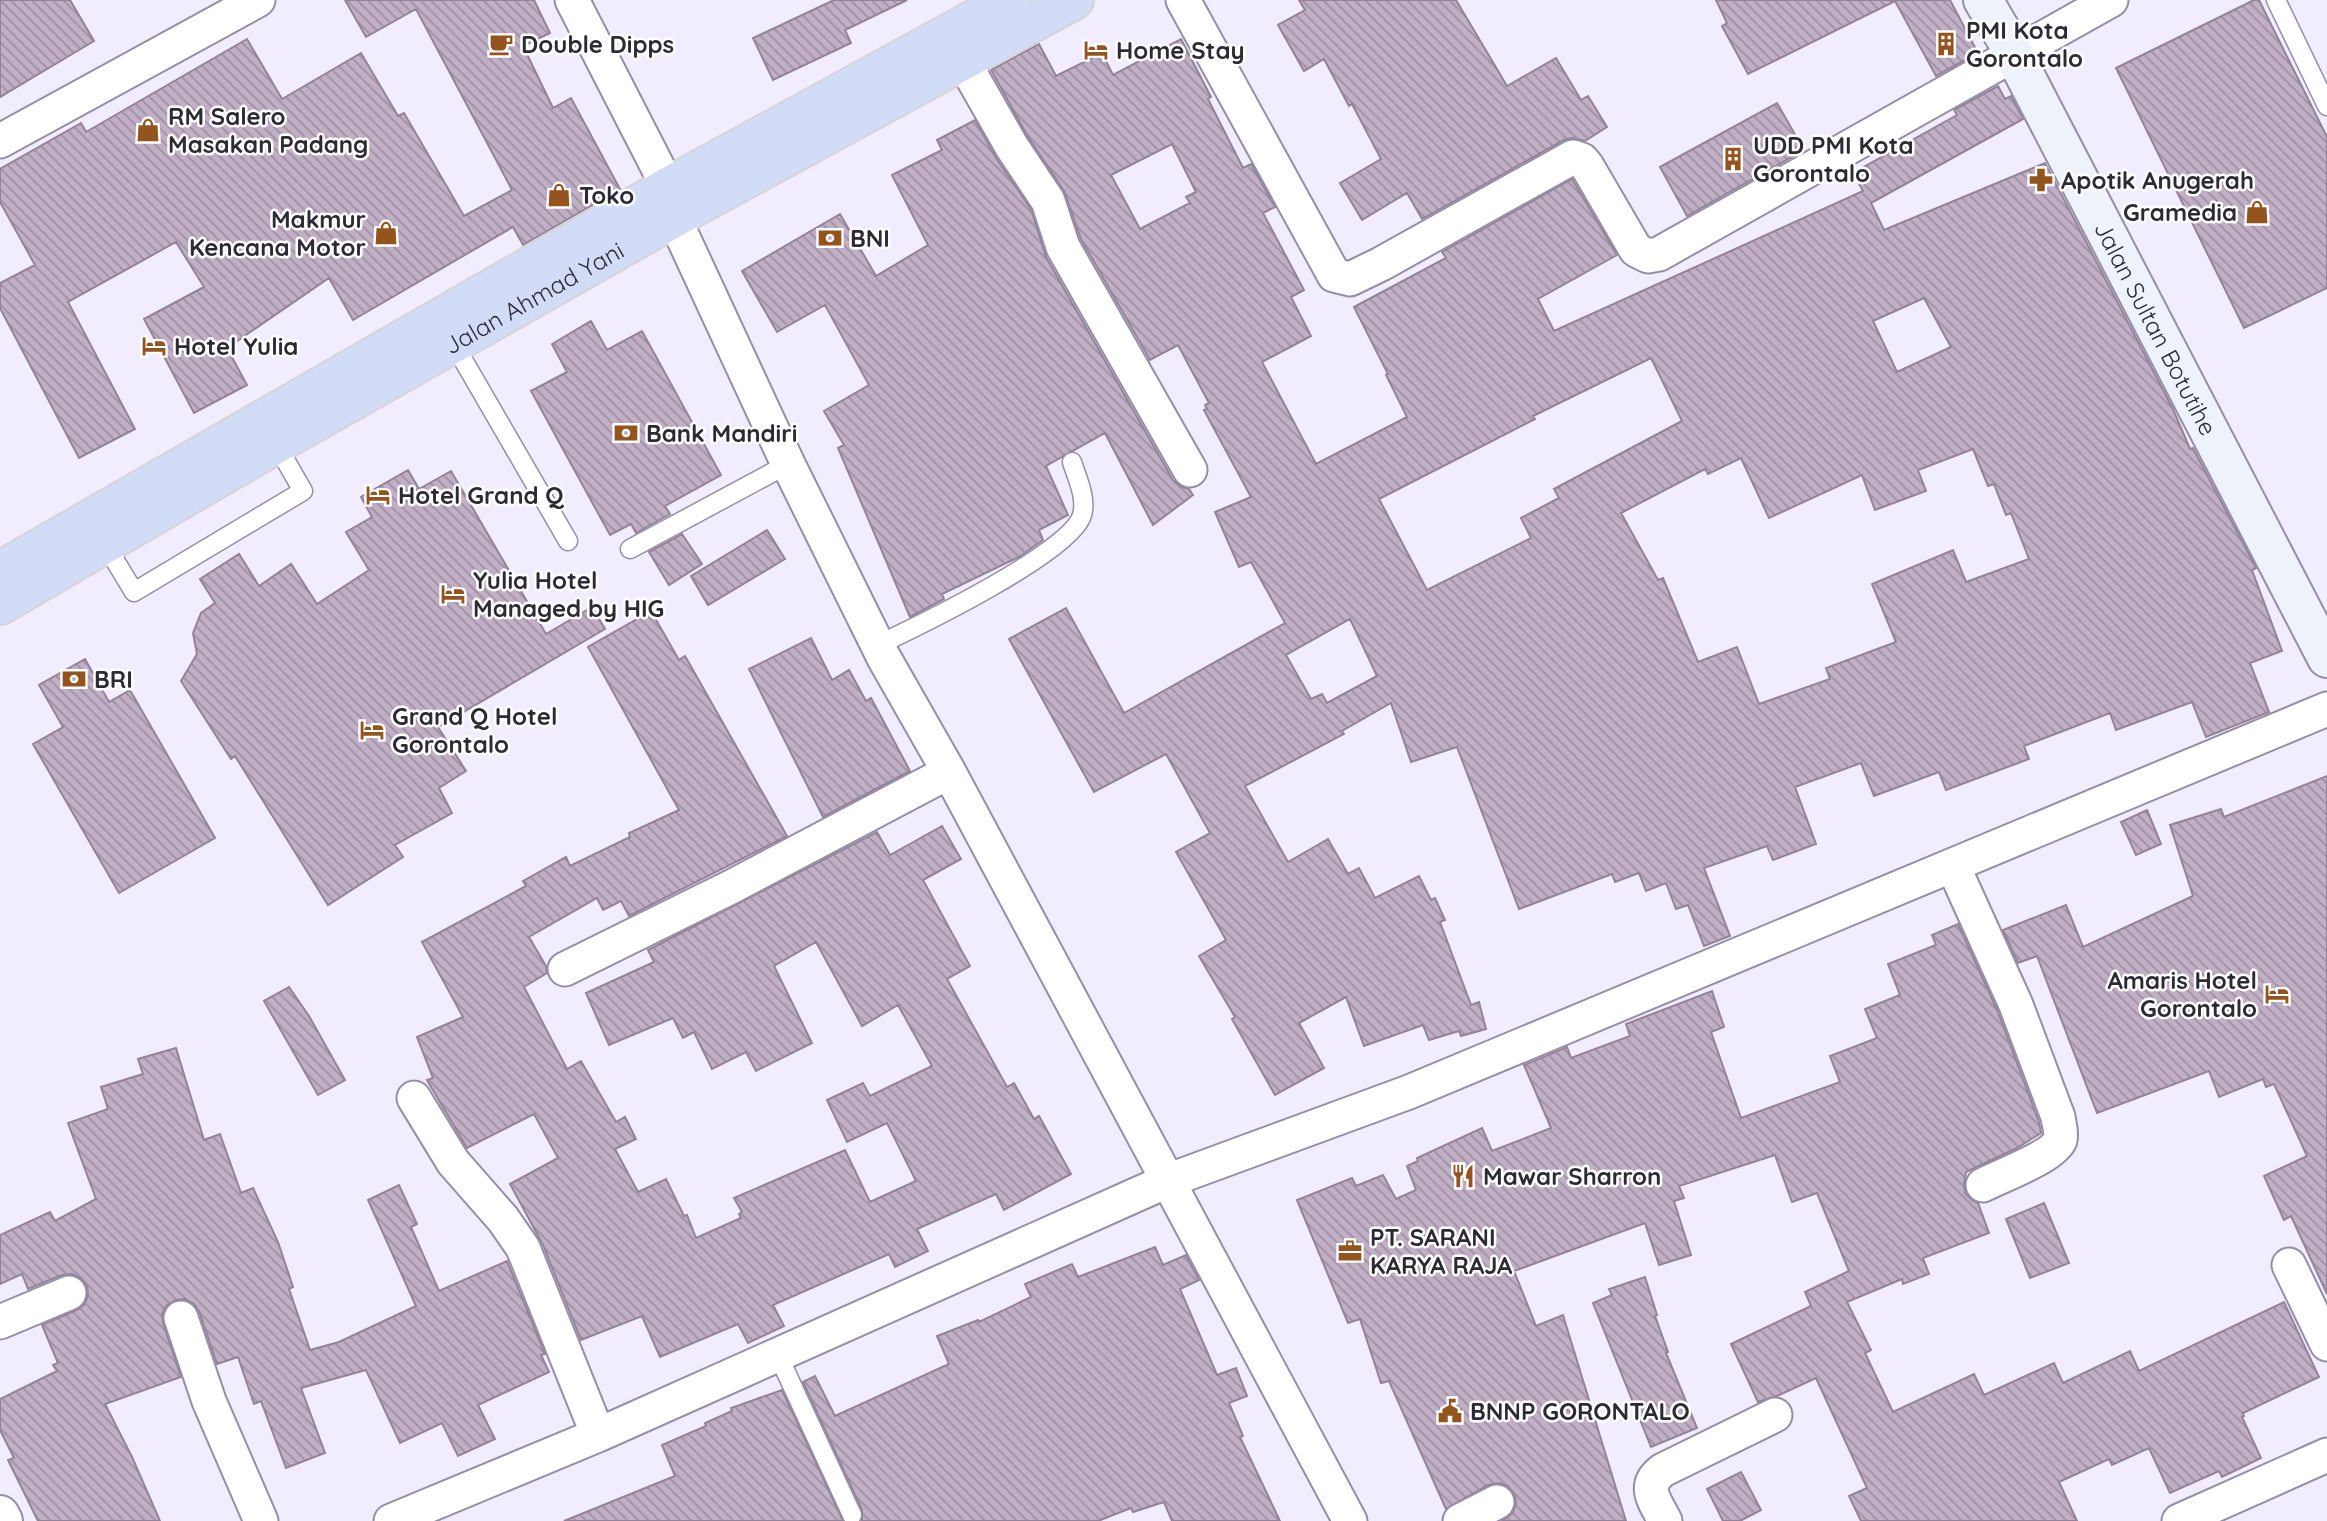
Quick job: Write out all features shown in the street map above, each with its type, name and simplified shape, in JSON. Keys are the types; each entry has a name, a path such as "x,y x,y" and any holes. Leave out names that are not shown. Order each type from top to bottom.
{"highway":[{"name":"Jalan Ahmad Yani","path":"0,571 448,330 671,203 874,92 1010,0"},
{"name":"Jalan Ahmad Yani","path":"874,92 963,61 1074,0"},
{"name":"Jalan Ahmad Yani","path":"0,605 276,444 448,330"}],"main road":[{"name":"Jalan Sultan Botutihe","path":"1983,0 2327,658"}],"street":[{"path":"0,141 258,0"},
{"path":"572,0 671,203 788,464 881,651 949,772 1350,1521"},
{"path":"1183,0 1334,275 1350,279 1573,157 1582,160 1587,166 1636,250 1648,256 1660,254 2111,0"},
{"path":"963,61 1012,147 1048,201 1063,247 1190,470"},
{"path":"391,1521 450,1510 598,1435 1167,1181 1409,1093 2327,709"},
{"path":"565,969 731,887 949,772"},
{"path":"1953,866 2016,1005 2058,1117 2060,1131 2060,1140 2049,1153 1983,1185"},
{"path":"414,1098 453,1162 508,1225 523,1248 598,1435"},
{"path":"2289,1265 2327,1344"},
{"path":"0,1322 69,1293"},
{"path":"181,1318 209,1401 261,1521"},
{"path":"1665,1521 1651,1491 1655,1476 1775,1415"},
{"path":"2179,1521 2327,1455"},
{"path":"1460,1521 1497,1502"},
{"path":"0,1516 3,1521"}],"lane":[{"path":"2276,0 2327,106"},
{"path":"448,330 568,541"},
{"path":"105,544 134,592 303,491 276,444"},
{"path":"881,651 965,603 1033,560 1071,531 1079,523 1084,502 1072,462"},
{"path":"630,549 788,464"},
{"path":"778,1355 852,1515"}],"building":[{"path":"0,0 70,0 94,41 0,97"},
{"path":"345,0 534,0 550,33 523,46 553,108 571,98 620,189 523,245 513,227 353,320 329,278 227,348 247,385 194,413 144,319 204,287 176,242 68,302 135,429 79,458 0,308 0,283 35,265 0,202 0,169 81,123 86,132 247,39 282,99 361,53 398,116 404,113 464,216 512,190 416,9 366,37"},
{"path":"834,0 907,0 845,30 851,43 773,80 753,38"},
{"path":"1299,0 1456,0 1507,86 1556,58 1581,100 1588,96 1607,127 1585,141 1572,138 1564,140 1422,219 1407,193 1362,220 1340,183 1381,159 1324,59 1304,71 1278,25 1305,10"},
{"path":"1716,0 1950,0 1978,53 1936,76 1895,1 1748,74 1722,26 1727,23"},
{"name":"Gramedia","path":"2254,0 2259,0 2327,137 2327,288 2244,328 2116,68"},
{"path":"1181,39 1243,168 1251,164 1275,207 1263,213 1304,290 1291,297 1311,336 1262,362 1316,464 1407,417 1354,307 1446,258 1442,252 1572,179 1617,255 1538,299 1554,331 1863,191 1853,173 1957,115 1954,110 1998,86 2005,99 2011,96 2023,119 1871,203 1884,230 2045,163 2173,409 2190,449 2193,448 2256,568 2252,570 2282,651 2250,663 2269,712 2206,737 2192,702 2116,730 2110,713 2024,746 2029,759 1946,790 1939,772 1874,796 1861,763 1795,787 1816,844 1773,860 1767,846 1704,868 1730,936 1704,946 1688,905 1676,909 1666,883 1646,891 1639,873 1615,882 1612,874 1519,909 1457,747 1411,762 1391,703 1342,731 1344,734 1245,786 1288,862 1328,839 1348,874 1359,868 1375,898 1419,876 1431,900 1435,898 1445,920 1440,922 1471,1005 1479,1002 1486,1029 1461,1036 1459,1031 1429,1040 1423,1025 1364,1046 1346,997 1299,1023 1324,1068 1275,1095 1232,1019 1235,1017 1199,956 1226,940 1176,852 1210,833 1166,754 1094,792 1009,639 1066,608 1124,713 1285,623 1251,562 1239,567 1215,512 1251,497 1204,410 1209,403 1178,345 1150,360 1081,239 1064,191 1028,137 991,70 1039,44 1056,76 1102,53 1113,75","holes":["1172,144 1196,192 1186,197 1190,203 1140,229 1111,175","1924,298 1951,347 1897,372 1873,321","1651,358 1682,421 1554,489 1559,498 1521,518 1531,538 1427,590 1379,499 1535,419 1533,416","1973,449 1988,486 1994,484 2006,515 2011,513 2029,559 1966,582 1953,550 1872,584 1896,642 1826,668 1830,679 1759,704 1737,647 1698,662 1663,578 1658,580 1621,513 1705,469 1708,474 1741,458 1769,518 1862,475 1875,510 1926,491 1918,470","1350,619 1377,676 1327,703 1322,694 1311,699 1286,655"]},
{"name":"UDD PMI Kota Gorontalo","path":"1777,103 1804,150 1687,216 1660,167"},
{"path":"975,120 996,158 1031,209 1046,257 1173,480 1189,489 1193,495 1153,525 1105,433 1046,466 1068,515 1039,530 1043,540 1019,557 942,594 944,599 910,617 838,448 844,445 824,411 869,385 825,305 777,332 742,271 840,214 876,276 928,245 892,175 942,150 937,140"},
{"name":"Bank Mandiri","path":"591,321 607,350 642,331 721,475 665,506 670,514 636,533 631,524 610,535 531,391 567,372 552,344"},
{"name":"Grand Q Hotel Gorontalo","path":"408,470 419,489 451,471 546,634 592,607 605,629 438,727 466,771 439,788 452,813 395,845 403,857 328,905 235,756 231,759 181,681 197,654 193,633 201,613 215,603 200,579 239,554 259,586 291,564 317,604 369,570 346,532 372,517 361,497"},
{"path":"767,530 785,559 708,605 691,576"},
{"path":"682,534 702,564 669,585 649,552"},
{"path":"651,611 679,660 685,656 787,836 629,916 621,901 603,910 597,898 529,937 546,966 547,973 524,987 567,1069 581,1061 616,1122 625,1117 636,1139 615,1149 638,1192 666,1179 684,1216 687,1215 696,1238 741,1218 739,1214 742,1212 734,1198 845,1150 870,1202 916,1181 887,1123 847,1142 827,1100 863,1083 870,1096 932,1066 898,1005 862,1026 816,942 774,966 812,1043 756,1071 746,1052 712,1069 694,1032 683,1038 673,1018 609,1045 586,993 654,962 648,950 877,832 890,855 942,826 961,859 923,880 970,966 947,979 1007,1087 1014,1083 1034,1119 1039,1116 1071,1174 1004,1210 996,1194 917,1229 928,1251 895,1267 889,1254 773,1305 784,1326 748,1343 738,1324 660,1357 642,1316 581,1340 543,1245 510,1184 558,1158 534,1114 467,1148 427,1080 433,1078 417,1037 463,1017 422,942 526,886 523,881 566,857 570,866 630,837 629,833 679,810 588,647"},
{"path":"811,638 832,680 849,670 866,701 871,698 910,771 823,817 749,669"},
{"path":"85,659 109,702 130,690 215,838 119,893 33,744 63,727 39,685"},
{"path":"2327,776 2327,1294 2291,1216 2284,1220 2264,1176 2307,1156 2274,1084 2266,1087 2263,1079 2219,1097 2209,1071 2097,1113 2037,956 2018,963 2003,930 2066,905 2083,947 2193,896 2170,825 2221,809 2224,817"},
{"path":"2147,810 2161,844 2136,855 2121,822"},
{"path":"1958,924 1998,1012 2041,1133 2017,1148 1966,1172 1965,1193 1978,1203 1989,1233 1923,1258 1929,1274 1903,1284 1902,1279 1847,1302 1871,1350 1865,1353 1893,1412 1974,1374 1984,1395 2054,1363 2063,1383 2130,1351 2139,1371 2284,1302 2319,1377 2243,1413 2242,1417 2261,1458 2222,1477 2219,1471 2170,1493 2149,1448 2112,1465 2109,1459 2059,1482 2077,1521 1861,1521 1849,1496 1867,1488 1816,1378 1758,1402 1731,1344 1811,1306 1805,1292 1849,1271 1817,1193 1792,1202 1775,1155 1679,1186 1684,1198 1674,1201 1691,1255 1659,1265 1645,1223 1514,1271 1536,1326 1563,1315 1626,1521 1502,1521 1513,1513 1516,1502 1508,1486 1499,1483 1488,1485 1446,1509 1389,1381 1381,1383 1360,1319 1348,1323 1297,1200 1352,1178 1356,1186 1383,1175 1396,1199 1416,1190 1407,1166 1418,1161 1417,1158 1482,1128 1492,1151 1551,1128 1524,1065 1567,1047 1571,1058 1630,1036 1626,1024 1712,991 1724,1027 1711,1032 1741,1118 1840,1082 1830,1056 1877,1038 1865,1009 1900,995 1888,964 1936,945 1932,935"},
{"path":"289,987 309,1016 345,1080 318,1095 264,1001"},
{"path":"176,1048 204,1140 220,1134 241,1193 253,1188 278,1242 293,1287 289,1289 310,1350 339,1342 416,1306 368,1200 399,1185 417,1224 411,1227 439,1291 507,1261 545,1354 541,1355 549,1372 478,1405 495,1439 458,1456 442,1423 400,1443 366,1370 301,1388 325,1453 286,1468 261,1401 254,1404 238,1357 217,1364 199,1311 185,1299 176,1300 166,1306 162,1314 181,1377 105,1404 160,1521 38,1521 8,1460 14,1458 0,1430 0,1399 57,1371 53,1365 58,1363 42,1325 85,1304 87,1286 81,1278 72,1274 62,1275 28,1289 22,1274 0,1284 0,1235 50,1212 55,1221 96,1199 68,1123 108,1109 101,1087 143,1074 138,1059"},
{"path":"2044,1203 2069,1263 2030,1278 2006,1219"},
{"path":"1155,1247 1163,1265 1186,1255 1199,1280 1180,1289 1217,1375 1236,1368 1247,1396 1229,1403 1243,1436 1240,1437 1280,1521 1172,1521 1164,1502 1133,1512 1131,1508 1098,1521 862,1521 862,1510 803,1382 815,1376 835,1416 949,1364 937,1336 978,1320 979,1322 1031,1297 1025,1284 1072,1264 1078,1277"},
{"path":"1645,1277 1668,1352 1666,1353 1697,1428 1651,1447 1593,1303 1612,1295 1609,1289"},
{"path":"782,1390 843,1521 564,1521 675,1476 662,1445 706,1426 705,1423 732,1411 731,1408"},
{"path":"1741,1472 1761,1510 1740,1521 1723,1521 1707,1489"}],"place":[{"name":"Double Dipps","path":"501,44"},
{"name":"PMI Kota Gorontalo","path":"1946,44"},
{"name":"Home Stay","path":"1096,50"},
{"name":"RM Salero Masakan Padang","path":"148,130"},
{"name":"UDD PMI Kota Gorontalo","path":"1733,159"},
{"name":"Apotik Anugerah","path":"2041,180"},
{"name":"Toko","path":"559,195"},
{"name":"Gramedia","path":"2257,212"},
{"name":"Makmur Kencana Motor","path":"386,233"},
{"name":"BNI","path":"830,238"},
{"name":"Hotel Yulia","path":"154,346"},
{"name":"Bank Mandiri","path":"626,433"},
{"name":"Hotel Grand Q","path":"378,495"},
{"name":"Yulia Hotel Managed by HIG","path":"453,594"},
{"name":"BRI","path":"74,679"},
{"name":"Grand Q Hotel Gorontalo","path":"372,730"},
{"name":"Amaris Hotel Gorontalo","path":"2277,994"},
{"name":"Mawar Sharron","path":"1463,1176"},
{"name":"PT. SARANI KARYA RAJA","path":"1350,1251"},
{"name":"BNNP GORONTALO","path":"1450,1411"}]}
